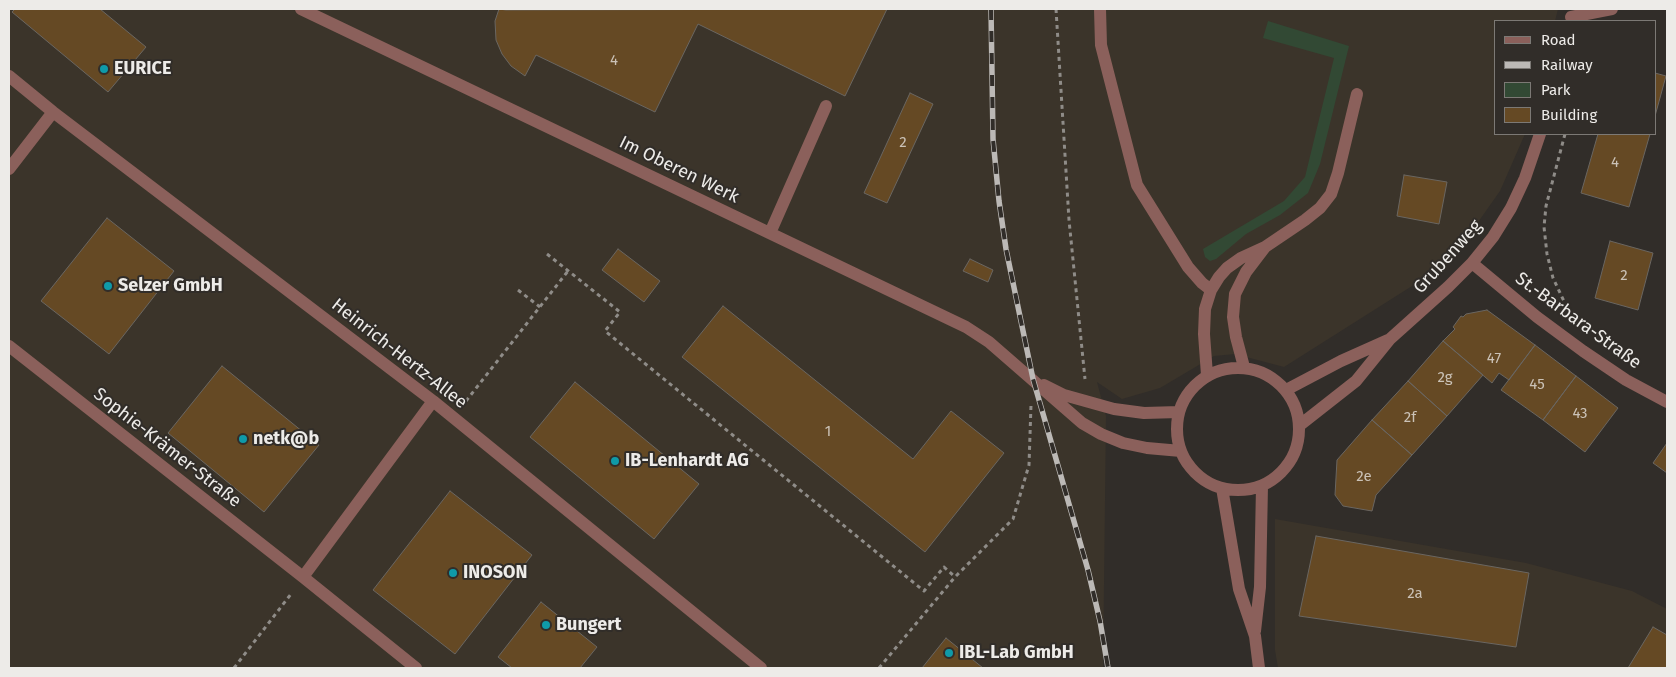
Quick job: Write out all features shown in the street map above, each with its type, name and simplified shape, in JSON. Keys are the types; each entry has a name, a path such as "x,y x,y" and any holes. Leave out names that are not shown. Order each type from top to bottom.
{"street":[{"name":"Im Oberen Werk","path":"301,9 966,327 989,342 1058,404 1082,423 1101,434 1123,443 1148,448 1181,451"},
{"path":"1100,9 1101,45 1137,185 1188,267 1211,290"},
{"path":"1572,16 1612,9"},
{"name":"Heinrich-Hertz-Allee","path":"9,76 53,112 433,401 761,668"},
{"path":"1208,375 1204,334 1205,309 1211,290 1218,277 1227,268 1241,258 1265,247 1305,220 1320,208 1331,194 1338,173 1356,94"},
{"path":"770,233 826,106"},
{"path":"9,169 53,112"},
{"name":"Grubenweg","path":"1300,425 1356,381 1390,339 1441,294 1472,263 1493,237 1510,208 1524,178 1540,135"},
{"path":"1244,367 1233,317 1236,294 1246,272 1265,247"},
{"name":"St.-Barbara-Straße","path":"1472,263 1583,352 1626,380 1667,402"},
{"name":"Grubenweg","path":"1286,390 1341,361 1390,339"},
{"name":"Sophie-Krämer-Straße","path":"9,346 416,668"},
{"path":"1231,367 1244,367 1260,371 1274,378 1286,390 1293,400 1300,425 1298,444 1290,462 1278,476 1262,486 1248,489 1222,488 1205,480 1190,468 1181,451 1177,432 1179,412 1185,398 1195,385 1208,375 1231,367"},
{"name":"Im Oberen Werk","path":"1032,379 1064,395 1114,409 1144,413 1179,412"},
{"path":"303,577 433,401"},
{"path":"1254,636 1260,587 1262,486"},
{"path":"1222,488 1238,589 1254,636 1259,668"}],"path":[{"path":"1056,9 1069,220 1088,401"},
{"path":"1565,135 1546,206 1545,236 1552,278 1578,328 1583,352"},
{"path":"547,254 620,312 605,331 924,590 944,567 954,577"},
{"path":"453,417 568,271"},
{"path":"518,290 540,306"},
{"path":"879,668 954,577 1013,519 1029,465 1032,379"},
{"path":"234,668 303,577"}],"shaded area":[{"path":"9,9 1558,9 1555,20 1494,20 1494,135 1525,135 1500,191 1450,262 1284,367 1235,354 1214,356 1160,388 1122,399 1097,382 1106,416 1103,668 9,668"},
{"path":"1275,519 1526,563 1632,591 1667,609 1667,668 1278,668 1275,650"}],"green space":[{"path":"1268,21 1349,46 1320,164 1308,193 1280,215 1246,234 1216,259 1210,261 1205,257 1203,249 1284,201 1305,177 1334,58 1263,38"}],"building":[{"name":"EURICE","path":"15,9 100,9 146,47 108,92 12,12"},
{"path":"499,9 887,9 845,96 698,24 655,112 536,55 525,76 511,66 502,54 496,40 495,21"},
{"path":"1656,73 1666,76 1656,112"},
{"path":"910,93 933,104 887,203 864,193"},
{"path":"1598,135 1650,135 1629,207 1581,193"},
{"path":"1404,175 1447,182 1439,224 1397,216"},
{"name":"Selzer GmbH","path":"107,218 174,271 109,354 41,301"},
{"path":"1610,241 1653,253 1638,310 1595,298"},
{"path":"618,249 660,281 644,302 602,270"},
{"path":"970,259 993,270 988,282 963,271"},
{"path":"723,306 913,459 951,411 1004,453 925,552 682,357"},
{"path":"1487,310 1535,345 1509,380 1499,373 1492,383 1443,341 1455,329 1453,327 1461,316"},
{"path":"1443,341 1483,375 1447,416 1408,381"},
{"path":"1535,345 1576,376 1543,420 1501,390"},
{"name":"netk@b","path":"222,366 319,445 264,512 168,433"},
{"path":"1576,376 1618,408 1585,452 1543,420"},
{"path":"1408,381 1447,416 1412,455 1372,420"},
{"name":"IB-Lenhardt AG","path":"575,382 699,484 654,539 530,437"},
{"path":"1372,420 1412,455 1376,495 1372,511 1343,506 1335,495 1337,460"},
{"path":"1667,443 1667,473 1653,463"},
{"name":"INOSON","path":"450,491 532,555 455,654 373,590"},
{"path":"1316,536 1529,573 1516,647 1299,616"},
{"name":"Bungert","path":"541,602 597,647 580,668 512,668 498,657"},
{"path":"1653,627 1667,635 1667,668 1628,668"},
{"name":"IBL-Lab GmbH","path":"946,638 983,668 922,668"}],"railway":[{"path":"991,9 993,139 1006,249 1033,379 1088,570 1100,621 1108,668"}],"place":[{"name":"EURICE","path":"104,69"},
{"name":"Selzer GmbH","path":"108,286"},
{"name":"netk@b","path":"243,439"},
{"name":"IB-Lenhardt AG","path":"615,461"},
{"name":"INOSON","path":"453,573"},
{"name":"Bungert","path":"546,625"},
{"name":"IBL-Lab GmbH","path":"949,653"}]}
